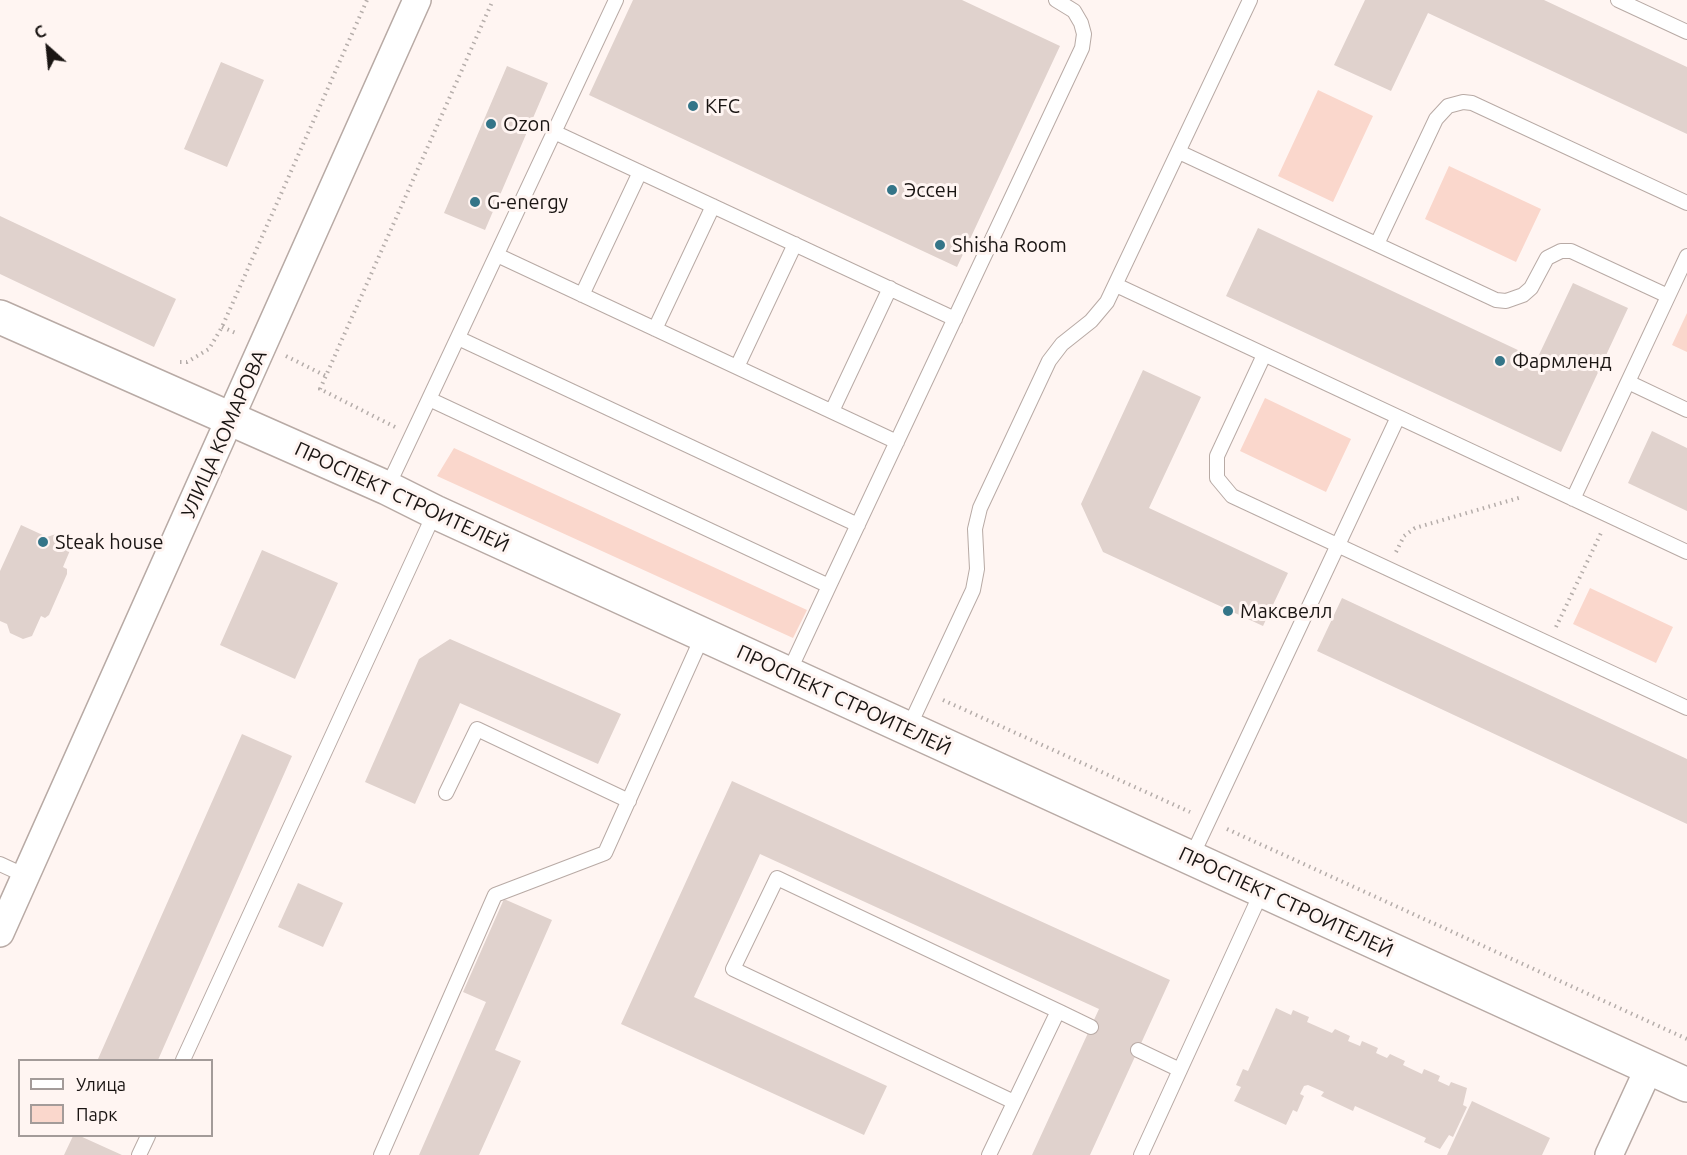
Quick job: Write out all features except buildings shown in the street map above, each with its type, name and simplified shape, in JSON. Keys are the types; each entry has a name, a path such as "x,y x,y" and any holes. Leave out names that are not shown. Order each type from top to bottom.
{"street":[{"name":"УЛИЦА КОМАРОВА","path":"0,933 417,0"},
{"name":"ПРОСПЕКТ СТРОИТЕЛЕЙ","path":"0,317 387,488 1687,1085"},
{"path":"1610,1155 1649,1068"}],"lane":[{"path":"387,488 616,0"},
{"path":"788,674 1082,48 1084,34 1081,23 1074,11 1056,0"},
{"path":"908,729 973,590 977,569 975,529 980,508 1049,361 1062,344 1091,321 1107,302 1250,0"},
{"path":"1619,0 1687,32"},
{"path":"1377,244 1436,120 1441,111 1455,103 1472,103 1687,203"},
{"path":"554,132 955,319"},
{"path":"1179,152 1496,300 1506,301 1523,295 1531,288 1548,258 1561,251 1571,251 1668,296"},
{"path":"582,295 640,172"},
{"path":"655,329 713,206"},
{"path":"737,367 795,244"},
{"path":"496,255 897,442"},
{"path":"1573,499 1687,256"},
{"path":"1116,285 1687,552"},
{"path":"832,411 890,288"},
{"path":"458,338 858,525"},
{"path":"1264,355 1217,456 1217,478 1232,496 1687,708"},
{"path":"1628,382 1687,410"},
{"path":"429,399 829,586"},
{"path":"1191,858 1398,417"},
{"path":"183,1059 435,512"},
{"path":"381,1155 495,895 605,853 703,635"},
{"path":"446,793 477,729 629,801"},
{"path":"0,864 26,876"},
{"path":"1014,1102 733,969 777,878 1091,1027"},
{"path":"1141,1155 1262,891"},
{"path":"989,1155 1058,1011"},
{"path":"1138,1050 1180,1070"},
{"path":"139,1155 148,1137"}],"path":[{"path":"176,362 187,362 209,349 222,327 367,0"},
{"path":"412,435 320,389 493,0"},
{"path":"1389,569 1404,536 1415,528 1551,489"},
{"path":"1548,644 1609,516"},
{"path":"925,692 1687,1039"}],"green space":[{"path":"1318,90 1373,116 1333,202 1278,176"},
{"path":"1449,166 1541,209 1516,262 1425,219"},
{"path":"1687,313 1687,352 1672,345"},
{"path":"1265,398 1351,439 1326,492 1240,451"},
{"path":"454,448 807,610 793,638 437,476"},
{"path":"1590,588 1673,627 1656,663 1573,624"}],"place":[{"name":"KFC","path":"693,106"},
{"name":"Ozon","path":"491,124"},
{"name":"Эссен","path":"892,190"},
{"name":"G-energy","path":"475,202"},
{"name":"Shisha Room","path":"940,245"},
{"name":"Фармленд","path":"1500,361"},
{"name":"Steak house","path":"43,542"},
{"name":"Максвелл","path":"1228,611"}]}
